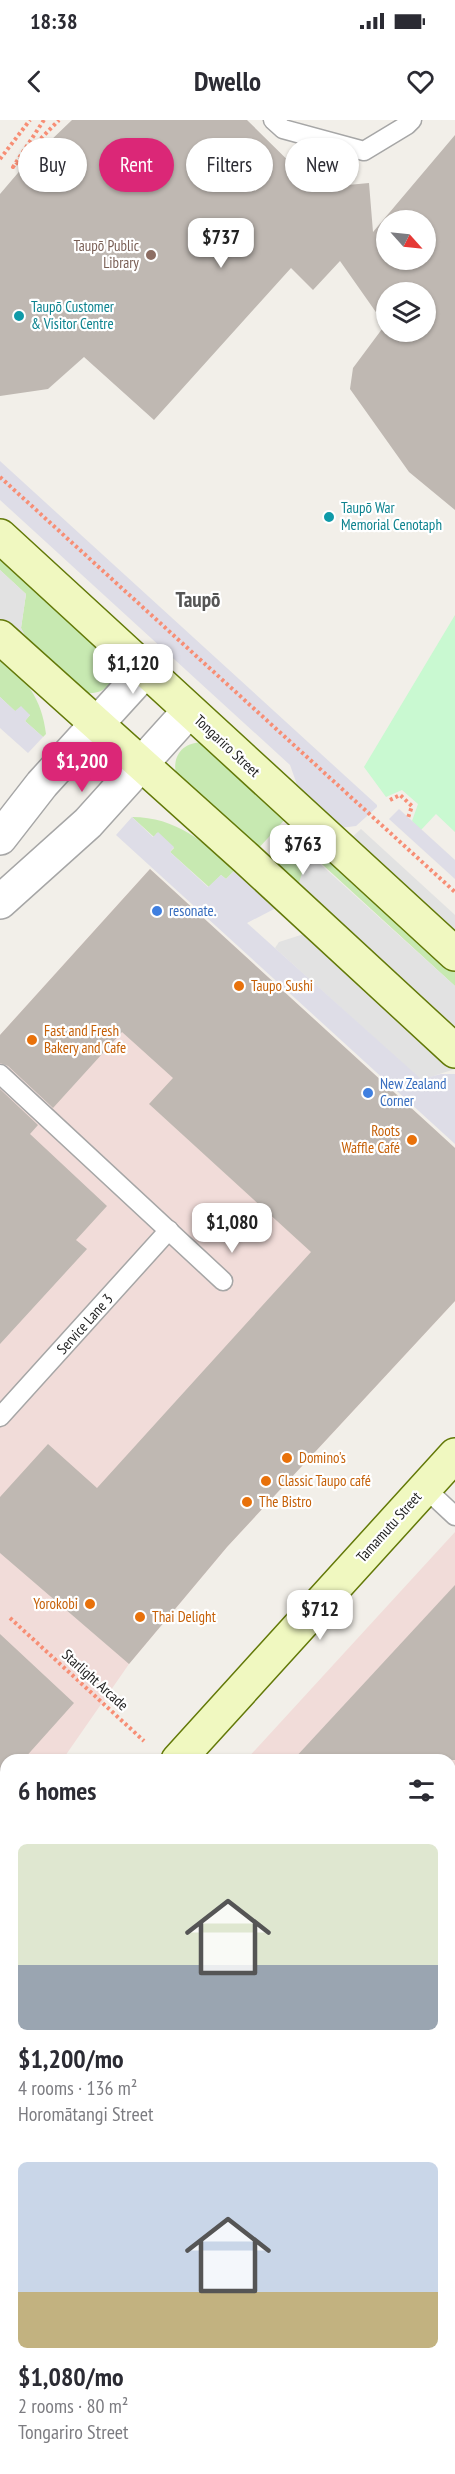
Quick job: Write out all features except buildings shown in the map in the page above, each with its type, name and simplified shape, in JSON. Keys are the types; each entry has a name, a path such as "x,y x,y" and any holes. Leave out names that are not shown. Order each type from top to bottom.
{"street":[{"name":"Tongariro Street","path":"0,536 455,954"},
{"path":"0,638 455,1051"},
{"path":"0,838 42,784 145,671"},
{"path":"0,902 88,823 189,711"},
{"name":"Tamamutu Street","path":"183,1754 455,1455"}],"lane":[{"path":"273,120 283,129 364,151 407,126 412,120"},
{"path":"0,1074 223,1281"},
{"name":"Service Lane 3","path":"0,1417 169,1230"},
{"path":"424,1488 455,1516"}],"path":[{"path":"0,159 30,120"},
{"path":"44,120 13,167 59,120"},
{"path":"0,477 455,892"},
{"path":"390,800 400,795 412,806 408,818"},
{"name":"Starlight Arcade","path":"10,1618 147,1744"}],"shaded area":[{"path":"0,461 377,807 356,826 340,828 300,793 290,765 0,500"},
{"path":"0,570 26,594 21,628 33,649 0,619"},
{"path":"0,697 15,711 21,706 30,715 25,721 43,737 28,753 0,728"},
{"path":"399,809 455,860 455,879 389,819"},
{"path":"132,817 153,837 158,832 174,847 170,852 208,887 221,875 226,879 235,870 276,908 247,923 421,1079 441,1074 455,1074 455,1144 116,835"},
{"path":"361,829 455,915 455,936 349,840"},
{"path":"308,853 455,986 455,1033 298,886"},
{"path":"150,869 455,1148 455,1301 227,1547 129,1664 66,1754 0,1754 0,1035"},
{"path":"310,932 455,1065 455,1069 421,1080 275,948 279,942"},
{"path":"455,1532 455,1754 252,1754"}],"green space":[{"path":"0,552 116,661 113,680 105,689 86,693 29,645 21,628 26,594 0,570"},
{"path":"455,615 455,832 436,814 421,830 412,821 418,804 402,790 386,797 364,767"},
{"path":"0,654 17,672 36,699 44,721 46,734 43,737 25,721 30,715 16,712 0,697"},
{"path":"202,742 289,815 256,851 176,774 176,761 180,751 189,745"},
{"path":"132,817 148,818 176,826 200,841 235,870 226,879 221,875 209,887 170,852 174,848 157,833 154,837"},
{"path":"304,830 455,968 455,986 311,854 298,887 271,865"}],"place":[{"name":"Taupō Public Library","path":"151,255"},
{"name":"Taupō Customer & Visitor Centre","path":"19,316"},
{"name":"Taupō War Memorial Cenotaph","path":"329,517"},
{"name":"resonate.","path":"157,911"},
{"name":"Taupo Sushi","path":"239,986"},
{"name":"Fast and Fresh Bakery and Cafe","path":"32,1040"},
{"name":"New Zealand Corner","path":"368,1093"},
{"name":"Roots Waffle Café","path":"412,1140"},
{"name":"Domino's","path":"287,1458"},
{"name":"Classic Taupo café","path":"266,1481"},
{"name":"The Bistro","path":"247,1502"},
{"name":"Yorokobi","path":"90,1604"},
{"name":"Thai Delight","path":"140,1617"}],"district":[{"name":"Taupō","path":"198,600"}]}
